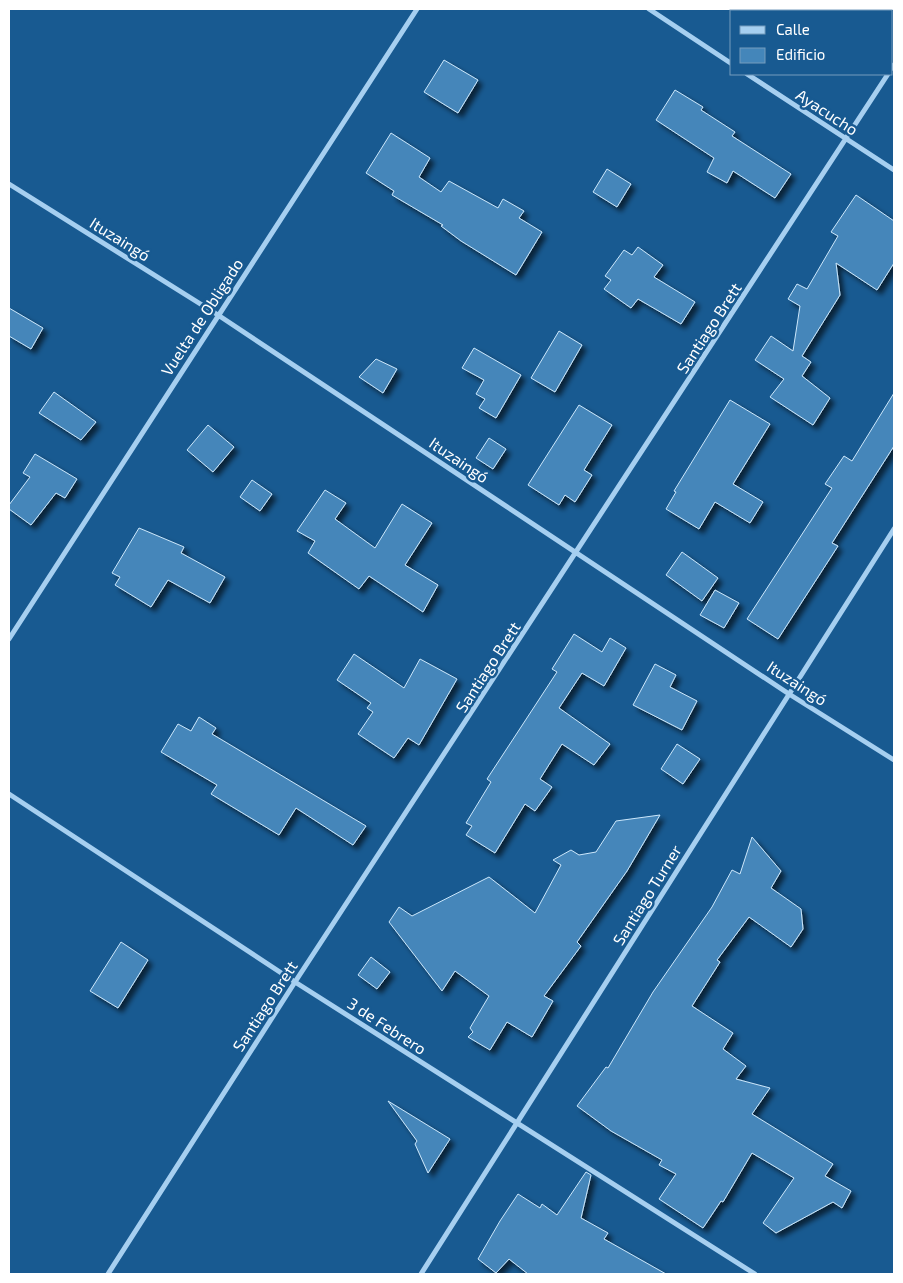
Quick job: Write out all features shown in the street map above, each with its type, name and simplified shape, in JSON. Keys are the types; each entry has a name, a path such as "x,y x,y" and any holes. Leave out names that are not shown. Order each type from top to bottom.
{"street":[{"name":"Vuelta de Obligado","path":"9,639 417,9"},
{"path":"649,9 730,63"},
{"name":"Ayacucho","path":"749,75 894,170"},
{"name":"Santiago Brett","path":"108,1274 295,982 577,553 887,75"},
{"name":"Ituzaingó","path":"9,184 218,315 789,694 894,760"},
{"name":"Santiago Turner","path":"420,1274 518,1124 894,529"},
{"name":"3 de Febrero","path":"9,794 295,982 755,1274"}],"building":[{"path":"444,60 478,80 458,113 424,92"},
{"path":"675,90 703,107 701,110 735,132 732,136 791,174 775,198 733,171 727,183 707,172 714,158 656,120"},
{"path":"391,133 430,158 419,177 441,192 449,181 498,208 503,199 524,211 519,218 542,232 516,275 461,241 441,226 443,225 392,195 394,191 366,173"},
{"path":"607,169 631,184 617,207 593,192"},
{"path":"856,195 894,221 894,263 877,290 836,263 840,295 802,356 811,362 802,376 830,398 813,425 770,397 784,379 755,360 771,336 793,351 800,306 788,299 797,284 807,289 838,236 831,232"},
{"path":"638,247 663,265 654,277 695,302 681,324 638,299 631,308 604,289 611,280 605,276 624,250 632,255"},
{"path":"9,308 43,328 31,349 9,336"},
{"path":"559,331 582,345 555,392 531,378"},
{"path":"474,348 521,375 496,418 479,408 485,399 476,394 484,380 462,368"},
{"path":"376,359 397,369 383,393 359,377"},
{"path":"54,392 96,422 81,440 39,413"},
{"path":"894,393 894,446 832,543 838,546 778,639 747,619 832,488 825,484 844,456 852,461"},
{"path":"730,400 770,424 733,484 763,502 750,523 715,502 699,529 666,509 676,492 674,491"},
{"path":"579,405 612,425 584,470 592,475 575,502 565,495 559,505 528,485"},
{"path":"208,425 234,447 213,472 187,450"},
{"path":"489,438 506,449 493,469 476,458"},
{"path":"35,454 77,479 65,498 56,493 31,525 9,509 9,505 30,477 23,473"},
{"path":"252,480 272,494 260,511 240,497"},
{"path":"325,490 346,503 335,519 375,548 402,504 432,523 405,565 438,585 423,612 369,576 359,589 308,553 315,541 297,531"},
{"path":"139,528 184,547 181,553 225,577 210,603 168,580 151,607 115,585 120,577 112,573"},
{"path":"682,552 718,578 702,601 666,575"},
{"path":"715,590 739,603 724,628 700,615"},
{"path":"574,634 602,652 610,638 626,648 604,686 582,673 559,708 610,744 594,765 562,744 540,779 552,787 535,811 525,804 495,853 466,835 472,826 466,823 491,782 487,779 557,672 552,669"},
{"path":"354,654 404,688 420,659 457,679 419,745 408,738 394,758 358,734 373,712 367,708 371,703 337,680"},
{"path":"655,664 676,675 670,687 697,701 682,730 633,705"},
{"path":"199,717 216,728 212,734 366,826 353,845 296,808 279,835 211,794 217,785 161,752 178,724 191,731"},
{"path":"677,744 700,759 683,784 661,769"},
{"path":"660,815 627,871 577,942 581,946 544,996 553,1001 532,1037 507,1022 490,1050 468,1037 473,1032 470,1028 489,996 455,971 442,991 389,922 399,907 412,916 489,877 535,913 561,865 553,860 571,850 579,855 596,852 616,821"},
{"path":"752,837 781,871 771,888 801,909 803,929 791,947 749,917 717,960 720,962 692,1006 733,1033 723,1049 746,1066 736,1079 770,1088 752,1114 833,1164 825,1176 851,1191 842,1208 833,1202 776,1233 763,1223 794,1178 752,1153 723,1202 721,1201 703,1228 659,1199 676,1174 659,1165 662,1160 611,1131 577,1106 606,1067 608,1068 653,992 712,907 732,870 740,874"},
{"path":"121,942 148,960 118,1008 90,991"},
{"path":"371,957 390,972 377,989 358,975"},
{"path":"388,1101 450,1139 428,1173 415,1144 417,1141"},
{"path":"586,1172 591,1175 581,1218 608,1233 604,1239 666,1274 528,1274 509,1259 496,1273 478,1259 518,1194 540,1208 542,1204 557,1215"}]}
